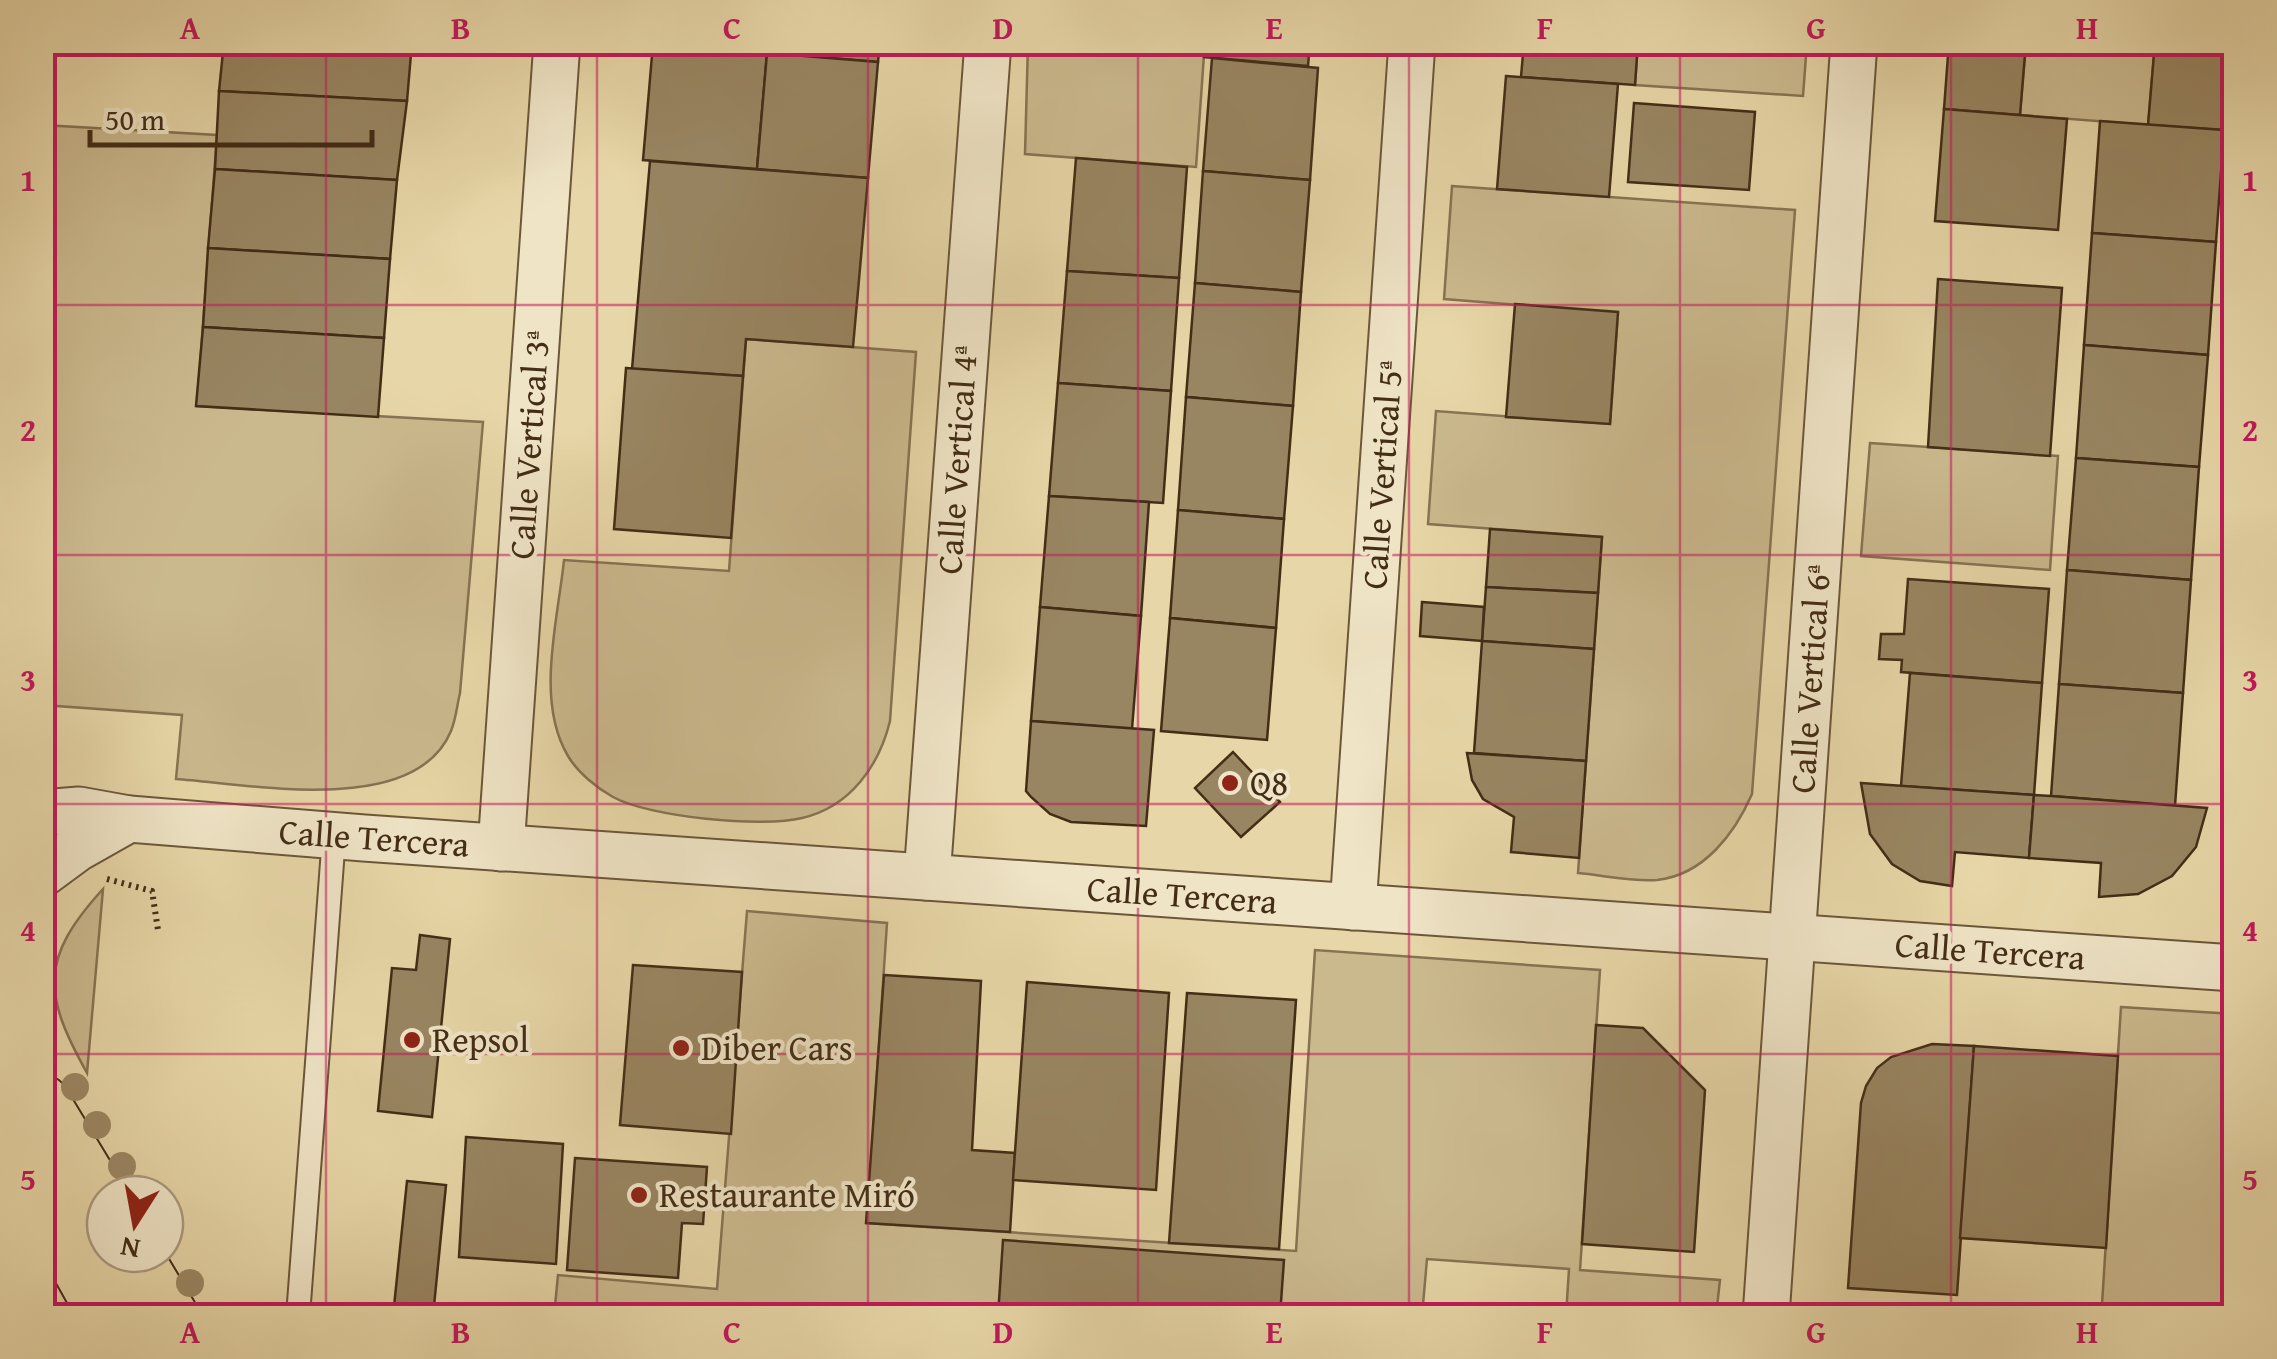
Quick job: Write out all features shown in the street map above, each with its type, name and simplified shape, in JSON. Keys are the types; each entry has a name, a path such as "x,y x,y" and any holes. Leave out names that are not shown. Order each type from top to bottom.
{"main road":[{"path":"42,1102 85,1174"},
{"path":"42,1200 107,1316"},
{"path":"145,1274 170,1316"}],"street":[{"name":"Calle Vertical 3ª","path":"501,848 557,42"},
{"name":"Calle Vertical 4ª","path":"927,877 988,42"},
{"name":"Calle Vertical 5ª","path":"1353,907 1412,42"},
{"name":"Calle Vertical 6ª","path":"1766,1316 1854,42"},
{"name":"Calle Tercera","path":"42,813 79,810 129,820 334,836 2234,968"},
{"path":"42,874 76,849 129,820"}],"lane":[{"path":"298,1316 334,836"}],"path":[{"path":"101,877 152,891 158,930"}],"shaded area":[{"path":"1028,43 1204,55 1196,167 1025,154"},
{"path":"1638,43 1807,43 1803,96 1635,85"},
{"path":"2026,43 2155,43 2148,125 2020,115"},
{"path":"42,125 217,135 197,406 483,422 455,717 451,731 432,758 403,776 368,786 328,790 176,779 182,715 43,705"},
{"path":"1452,186 1795,210 1752,794 1737,823 1716,850 1674,876 1637,880 1578,873 1602,537 1428,524 1436,411 1610,424 1618,313 1444,299"},
{"path":"746,339 916,352 890,721 870,769 848,794 819,813 784,821 678,815 613,797 588,780 568,756 558,734 551,686 564,560 729,571"},
{"path":"1870,443 2058,456 2050,570 1861,556"},
{"path":"103,889 87,1073 62,1021 54,978 67,936"},
{"path":"747,911 887,923 867,1223 1296,1251 1315,950 1600,970 1580,1270 1720,1280 1716,1316 1566,1316 1569,1269 1427,1259 1422,1316 554,1316 558,1275 717,1289"},
{"path":"2121,1007 2234,1014 2234,1313 2102,1304"}],"building":[{"path":"224,42 412,42 407,101 219,91"},
{"path":"659,42 768,42 767,53"},
{"path":"768,42 880,42 878,62 767,53"},
{"path":"1079,42 1190,42 1189,53"},
{"path":"1205,42 1310,42 1308,66 1204,57"},
{"path":"1524,42 1638,42 1635,85 1521,77"},
{"path":"1949,42 2026,42 2020,115 1944,109"},
{"path":"2155,42 2234,42 2234,131 2148,125"},
{"path":"653,44 767,53 757,169 643,160"},
{"path":"767,53 878,62 868,178 757,169"},
{"path":"1212,58 1318,68 1310,180 1203,171"},
{"path":"1506,76 1618,84 1609,197 1497,189"},
{"path":"219,91 407,101 397,180 215,169"},
{"path":"1634,103 1755,112 1749,190 1628,182"},
{"path":"1944,109 2067,119 2058,230 1935,221"},
{"path":"2100,121 2224,130 2216,242 2092,233"},
{"path":"1076,158 1187,167 1179,278 1067,271"},
{"path":"650,161 868,178 853,347 746,339 743,376 632,369"},
{"path":"215,169 397,180 390,259 208,248"},
{"path":"1203,171 1310,180 1301,292 1195,283"},
{"path":"2092,233 2216,242 2208,355 2084,345"},
{"path":"208,248 390,259 384,338 203,327"},
{"path":"1067,271 1179,278 1171,391 1058,383"},
{"path":"1938,279 2062,288 2050,456 1928,447"},
{"path":"1195,283 1301,292 1293,406 1186,397"},
{"path":"1515,304 1618,312 1610,424 1506,417"},
{"path":"203,327 384,338 378,417 196,406"},
{"path":"2084,345 2208,355 2199,467 2076,458"},
{"path":"626,368 743,376 731,538 614,529"},
{"path":"1058,383 1171,391 1163,503 1049,496"},
{"path":"1186,397 1293,406 1284,519 1178,510"},
{"path":"2076,458 2199,467 2191,580 2067,570"},
{"path":"1049,496 1149,502 1141,616 1040,607"},
{"path":"1178,510 1284,519 1276,628 1170,618"},
{"path":"1490,529 1602,537 1598,593 1486,587"},
{"path":"2067,570 2191,580 2183,693 2059,684"},
{"path":"1908,579 2049,589 2042,683 1901,672 1902,660 1879,659 1881,634 1904,634"},
{"path":"1486,587 1598,593 1594,649 1482,641"},
{"path":"1422,602 1484,607 1482,641 1420,636"},
{"path":"1040,607 1141,616 1132,729 1031,721"},
{"path":"1170,618 1276,628 1267,740 1161,731"},
{"path":"1482,641 1594,649 1586,761 1474,753"},
{"path":"1910,673 2042,683 2034,795 1901,786"},
{"path":"2059,684 2183,693 2175,806 2051,796"},
{"path":"1031,721 1154,730 1146,826 1071,822 1050,814 1031,797 1026,791"},
{"path":"1233,752 1280,802 1241,837 1195,788"},
{"path":"1467,753 1586,761 1579,858 1511,852 1514,817 1483,799 1472,780"},
{"path":"1861,783 2034,795 2029,858 1955,852 1952,886 1920,881 1892,864 1870,834"},
{"path":"2034,795 2207,808 2196,847 2172,876 2138,894 2099,897 2101,863 2029,858"},
{"name":"Repsol","path":"420,935 450,939 432,1117 378,1111 392,968 416,970"},
{"name":"Diber Cars","path":"633,965 742,972 731,1134 620,1125"},
{"path":"884,975 981,981 972,1150 1015,1153 1010,1232 866,1223"},
{"path":"1027,982 1169,993 1156,1190 1013,1180"},
{"path":"1187,993 1296,1000 1279,1249 1169,1243"},
{"path":"1596,1025 1643,1028 1705,1090 1694,1252 1582,1244"},
{"path":"1932,1044 1974,1046 1957,1295 1848,1288 1861,1103 1866,1086 1877,1068 1891,1057"},
{"path":"1974,1046 2118,1056 2106,1248 1960,1238"},
{"path":"466,1137 563,1144 556,1264 459,1257"},
{"name":"Restaurante Miró","path":"575,1158 707,1167 703,1224 682,1223 678,1278 567,1270"},
{"path":"407,1181 446,1185 433,1316 393,1316"},
{"path":"1003,1240 1284,1260 1280,1316 998,1316"}],"place":[{"name":"Q8","path":"1230,783"},
{"name":"Repsol","path":"412,1040"},
{"name":"Diber Cars","path":"681,1048"},
{"name":"Restaurante Miró","path":"639,1195"}]}
